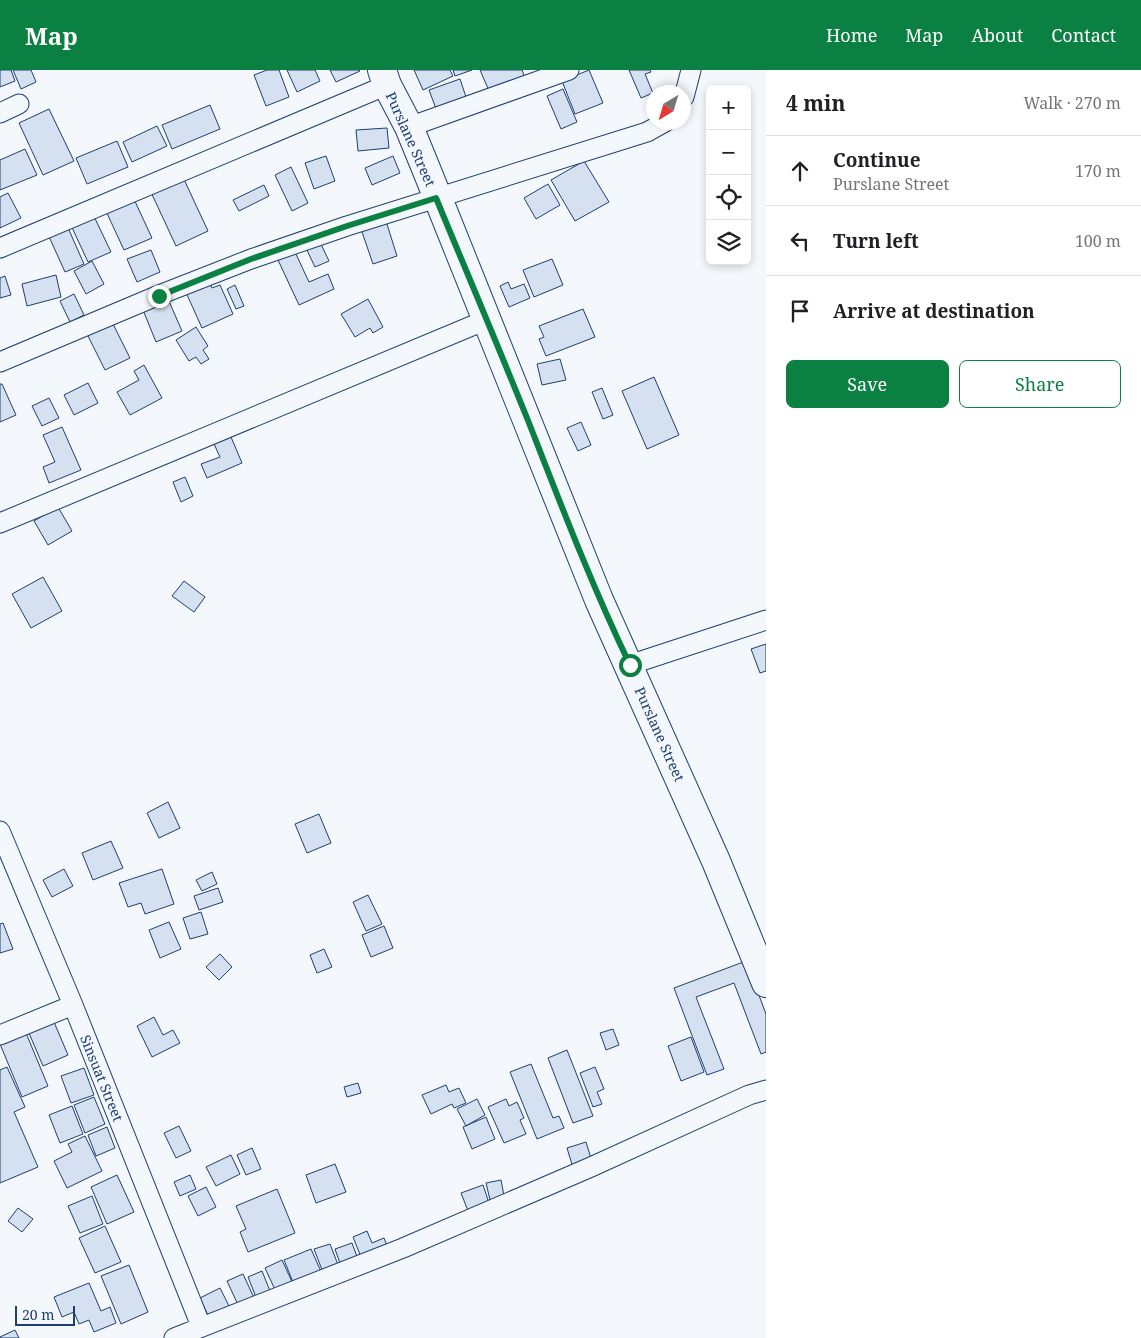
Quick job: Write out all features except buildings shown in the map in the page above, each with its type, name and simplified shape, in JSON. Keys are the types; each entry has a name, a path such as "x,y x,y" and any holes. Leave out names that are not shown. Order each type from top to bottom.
{"main road":[{"name":"Purslane Street","path":"384,77 409,127 599,600 630,665 716,861 758,938 766,983"}],"street":[{"path":"409,127 569,70"},
{"path":"687,85 691,70"},
{"path":"0,248 384,77"},
{"path":"0,113 19,104"},
{"path":"0,362 251,259 347,226 650,130"},
{"path":"0,522 486,320"},
{"path":"630,665 766,620"},
{"name":"Sinsuat Street","path":"0,830 73,1006 201,1326"},
{"path":"0,1035 73,1006"},
{"path":"174,1338 403,1248 591,1167 749,1095 766,1090"}],"route":[{"path":"159,296 251,259 436,198 529,423 599,600 630,665"}]}
